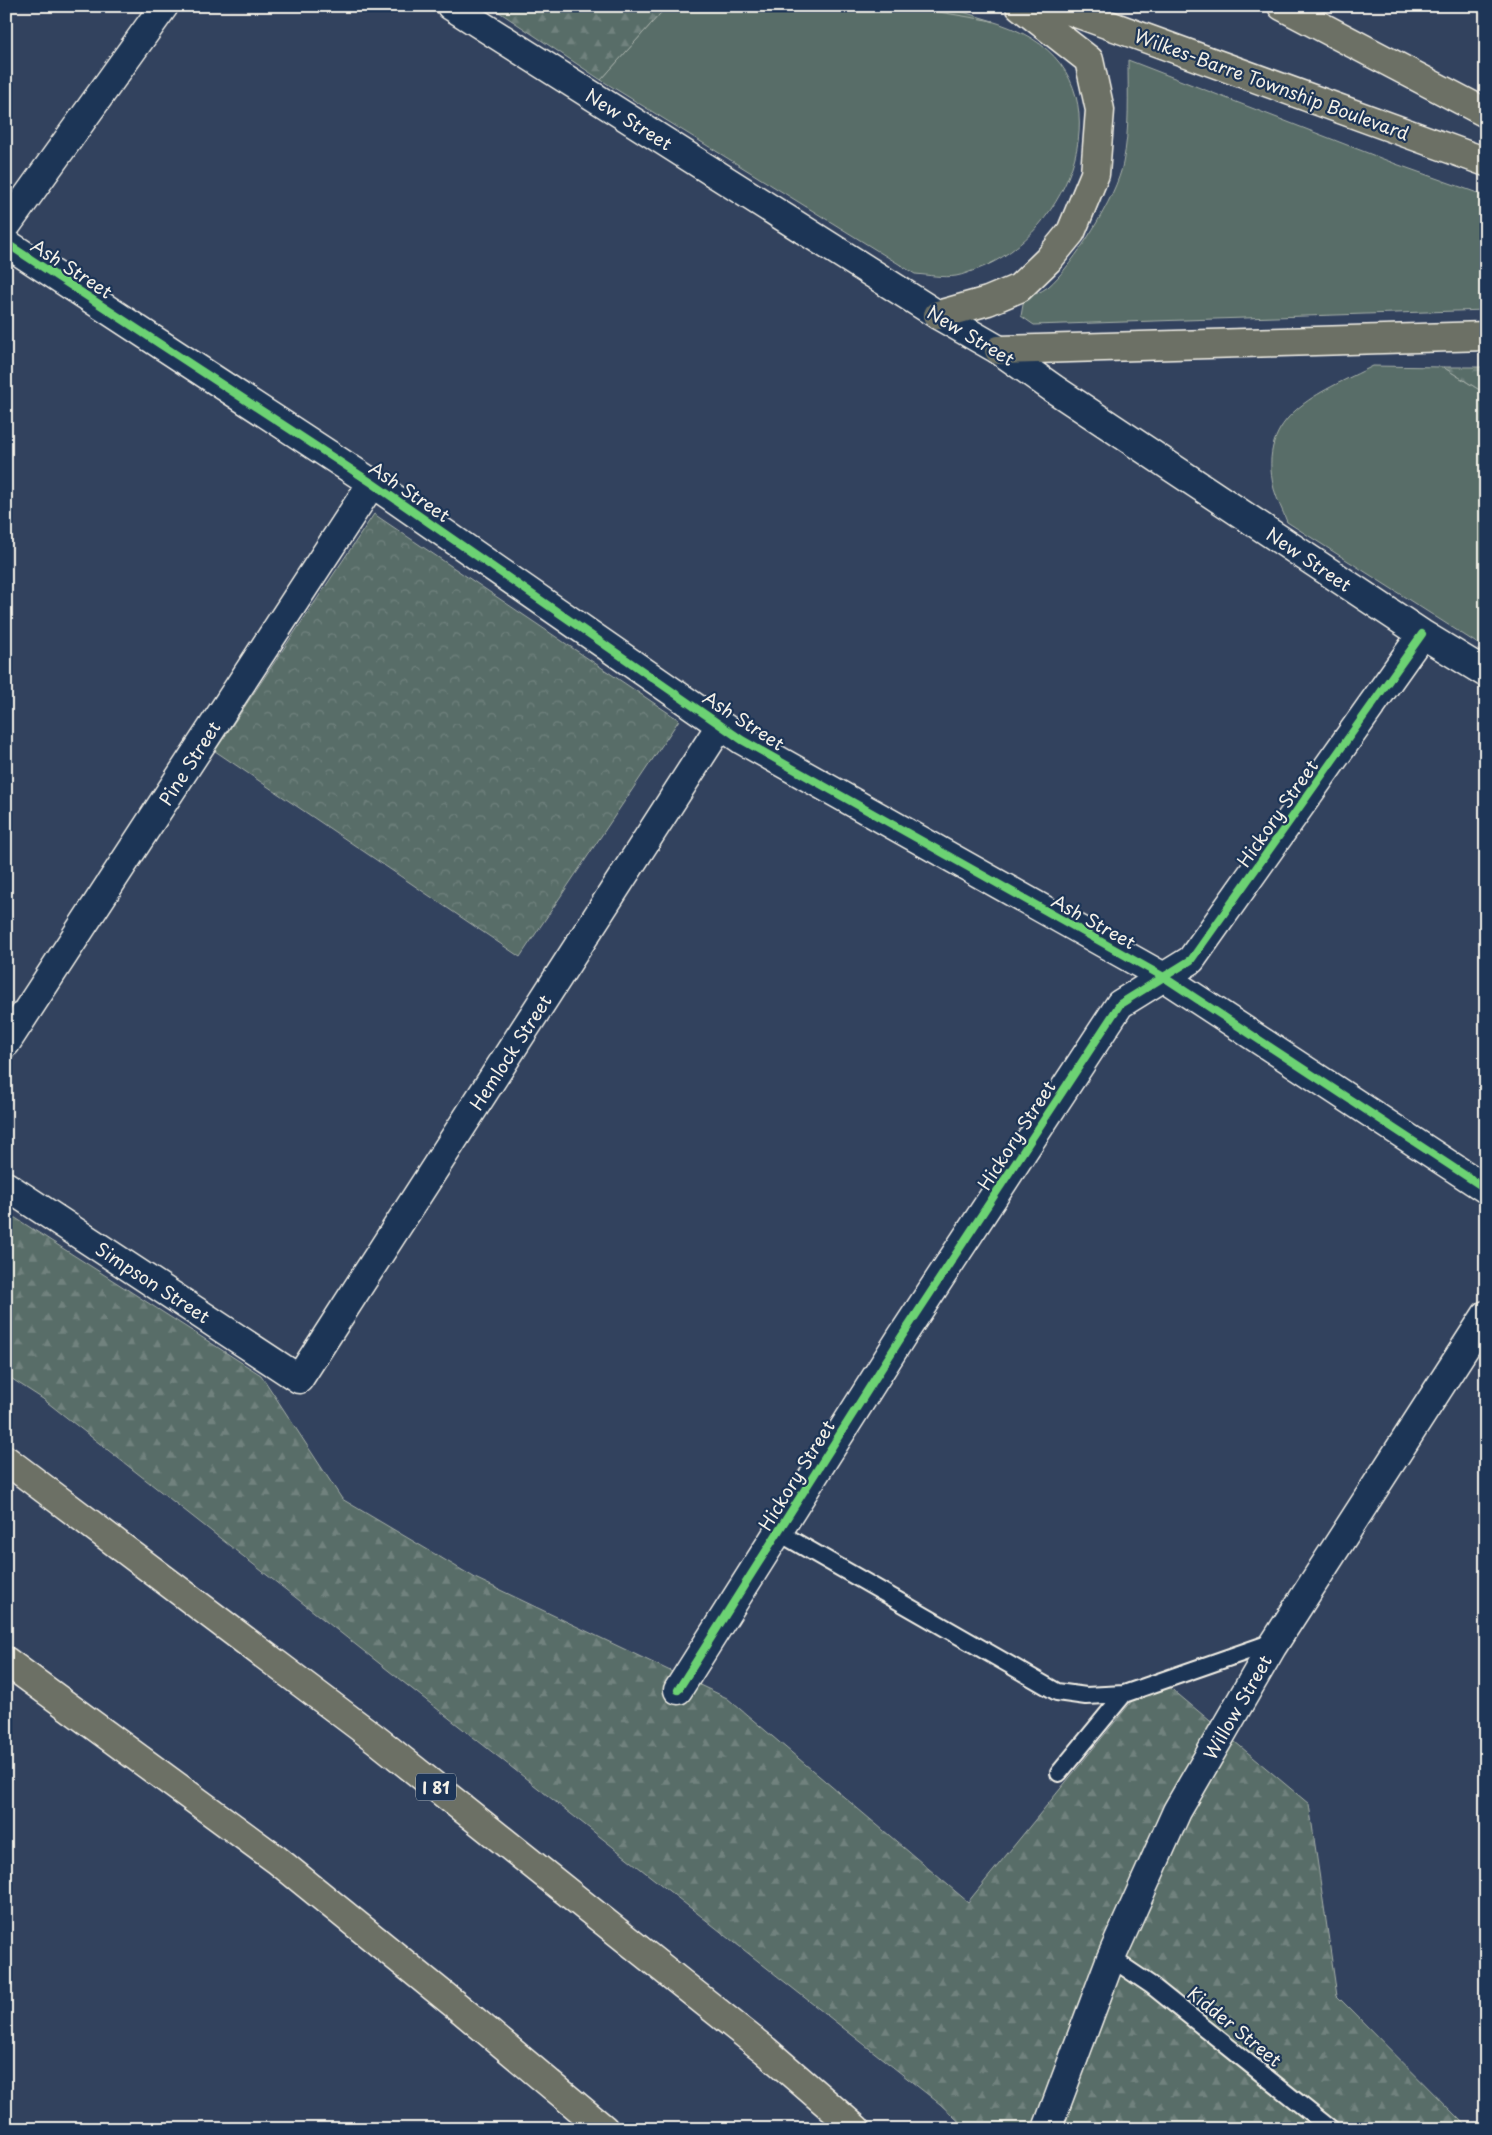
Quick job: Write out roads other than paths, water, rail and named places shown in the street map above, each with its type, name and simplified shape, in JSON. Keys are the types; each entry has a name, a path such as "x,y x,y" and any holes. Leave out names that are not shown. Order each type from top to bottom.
{"main road":[{"path":"938,315 988,301 1019,288 1048,260 1071,232 1095,174 1100,110 1089,60 1020,6"},
{"name":"Wilkes-Barre Township Boulevard","path":"1057,6 1486,162"},
{"path":"1282,6 1486,113"},
{"path":"999,350 1486,336"},
{"name":"I 81","path":"6,1460 377,1740 766,2050 856,2129"},
{"path":"6,1661 277,1860 463,2011 604,2129"}],"street":[{"path":"6,226 164,6"},
{"name":"New Street","path":"451,6 938,315 999,350 1054,389 1422,634 1486,674"},
{"name":"Ash Street","path":"6,243 372,483 700,709 720,726 1162,976 1486,1189"},
{"name":"Pine Street","path":"6,1043 372,483"},
{"name":"Hickory Street","path":"678,1690 902,1336 1120,1004 1162,976 1191,960 1422,634"},
{"name":"Hemlock Street","path":"299,1379 720,726"},
{"name":"Simpson Street","path":"6,1186 299,1379"},
{"name":"Willow Street","path":"1049,2124 1112,1958 1177,1811 1276,1641 1486,1315"}],"lane":[{"path":"778,1532 1056,1692 1086,1696 1124,1694 1276,1641"},
{"path":"1059,1773 1124,1694"},
{"name":"Kidder Street","path":"1112,1958 1151,1985 1331,2129"}]}
